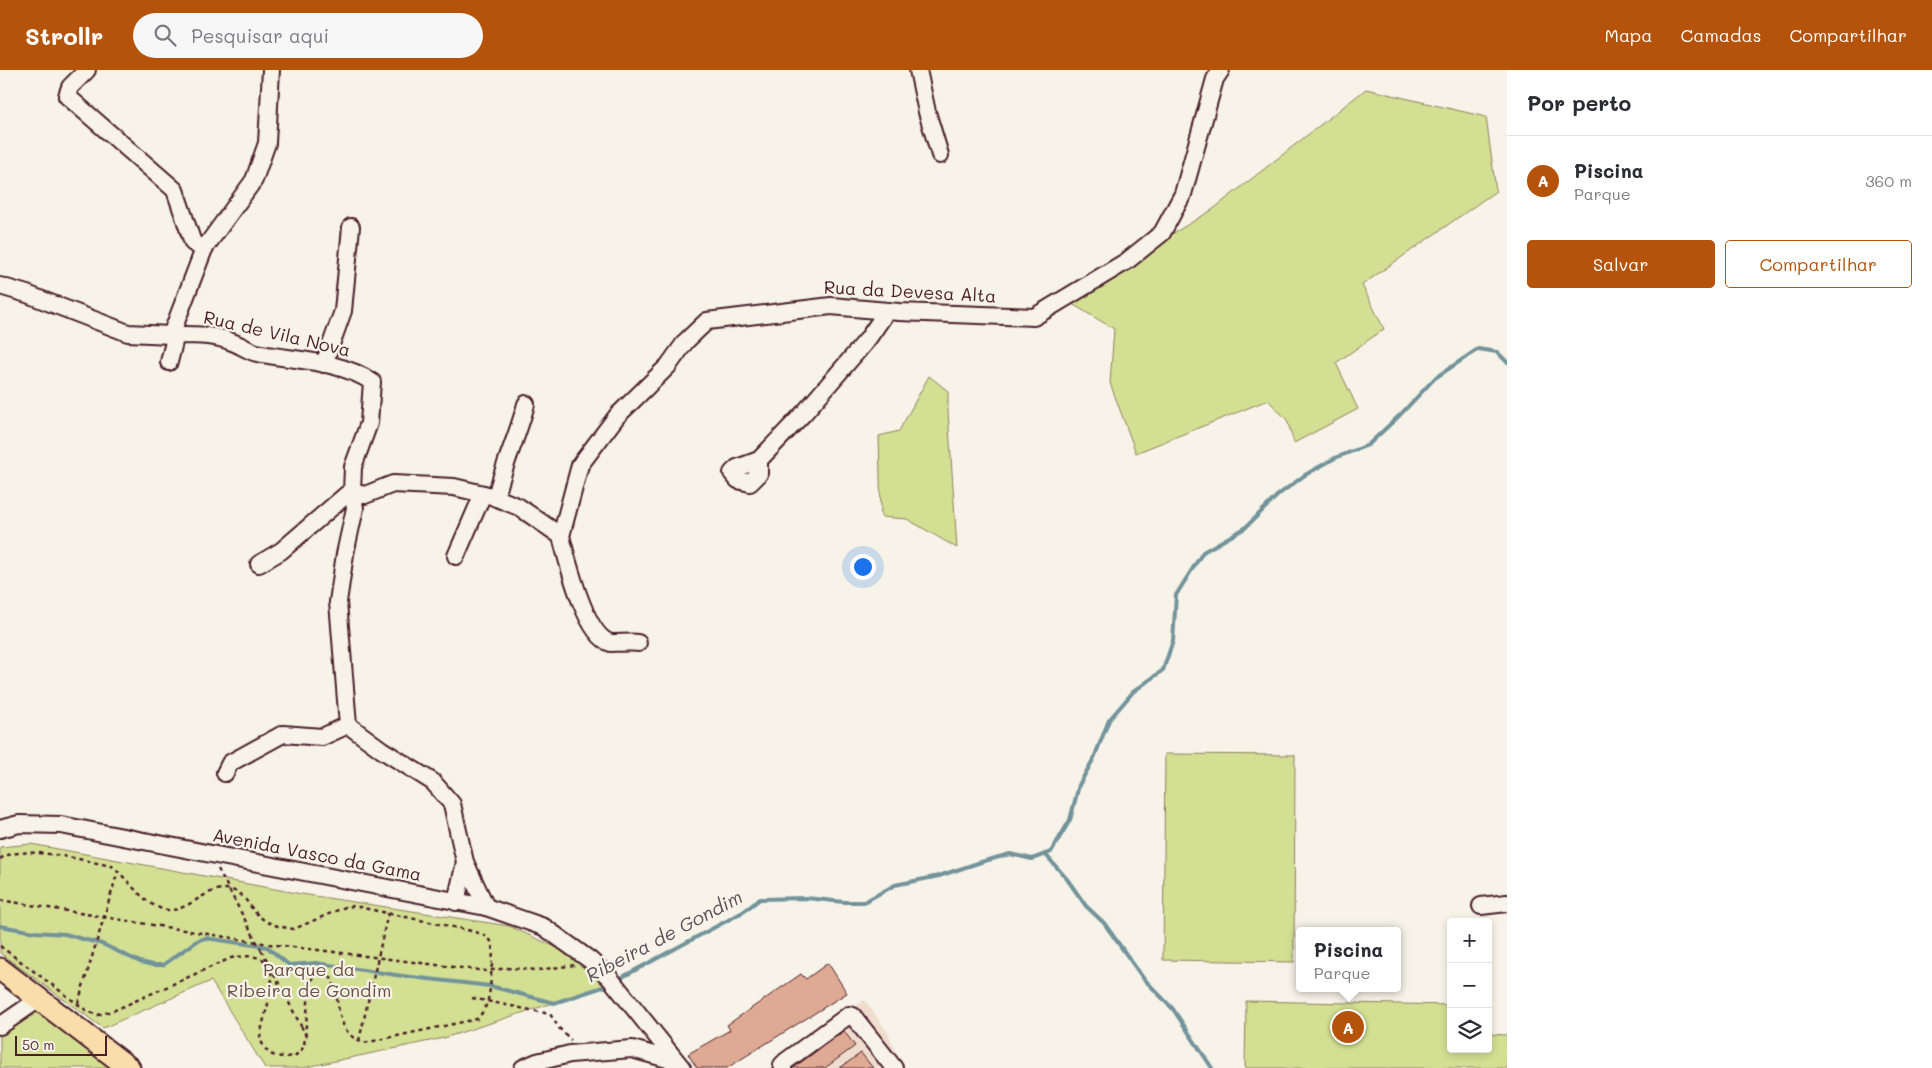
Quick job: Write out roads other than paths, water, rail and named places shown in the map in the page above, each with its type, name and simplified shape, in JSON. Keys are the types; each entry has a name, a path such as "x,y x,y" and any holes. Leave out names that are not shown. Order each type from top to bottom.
{"main road":[{"path":"0,969 129,1068"}],"street":[{"path":"87,70 70,87 67,96 174,190 193,243 204,249"},
{"path":"169,362 174,342 171,335 204,249 254,180 267,143 271,70"},
{"path":"918,70 927,112 940,155"},
{"name":"Rua da Devesa Alta","path":"561,536 580,465 617,416 668,366 686,341 707,321 831,306 887,311 1034,317 1127,261 1162,233 1183,194 1215,78 1221,70"},
{"path":"324,364 343,311 351,227"},
{"name":"Rua de Vila Nova","path":"0,286 27,294 128,332 171,335 200,334 232,341 254,353 324,364 363,376 372,382 369,423 353,467 352,492 355,508 345,554 338,602 348,726"},
{"path":"759,460 829,385 867,340 887,311"},
{"path":"456,556 490,496 522,420 526,404"},
{"path":"259,564 281,552 346,494 352,492 365,495 393,484 454,487 490,496 519,507 561,536 577,592 588,617 600,635 611,643 638,643"},
{"path":"225,774 230,763 283,734 322,737 348,726 433,782 452,804 465,862 486,907"},
{"name":"Avenida Vasco da Gama","path":"0,829 19,824 61,825 486,907 544,927 590,960 613,982 678,1064"},
{"path":"456,902 465,862"},
{"path":"1481,906 1507,902"},
{"path":"0,1026 39,999"},
{"path":"783,1068 782,1065 849,1015 853,1016 894,1068"},
{"path":"523,1068 537,1062 570,1054 632,1049 678,1064"}],"waterway":[{"name":"Ribeira de Gondim","path":"617,980 743,912 760,899 806,898 864,902 895,885 939,876 1010,854 1032,859 1051,852 1070,820 1079,785 1094,758 1109,720 1133,692 1163,670 1173,641 1176,595 1203,552 1245,528 1278,495 1305,475 1335,458 1368,445 1435,378 1478,349 1497,352 1507,362"},
{"path":"1045,854 1067,879 1086,906 1104,923 1143,978 1173,1009 1212,1068"},
{"name":"Ribeira de Gondim","path":"0,926 35,932 65,934 102,944 140,962 153,965 163,965 197,941 205,938 267,947 289,965 316,963 490,986 554,1003 609,985"}],"place":[{"name":"Piscina","path":"1348,1027"}],"park label":[{"name":"Parque da Ribeira de Gondim","path":"309,980"}]}
